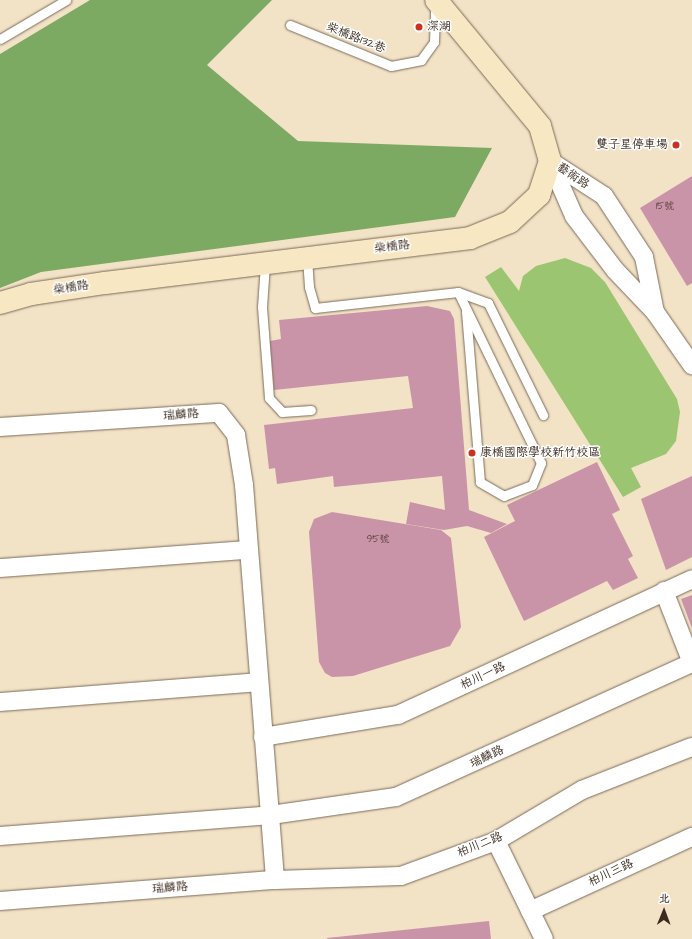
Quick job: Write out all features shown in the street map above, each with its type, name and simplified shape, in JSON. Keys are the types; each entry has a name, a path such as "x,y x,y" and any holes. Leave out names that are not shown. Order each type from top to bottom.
{"main road":[{"path":"436,0 540,126 550,160"},
{"name":"柴橋路","path":"0,303 31,294 105,283 470,238 510,222 539,195 550,160"}],"street":[{"name":"藝術路","path":"550,160 604,196 644,257 655,312"},
{"name":"藝術路","path":"550,160 574,216 615,270 655,312 692,364"},
{"name":"瑞麟路","path":"0,427 219,413 236,435 248,550 258,682 271,815 275,880 0,901"},
{"path":"0,568 248,550"},
{"name":"柏川一路","path":"263,737 398,715 692,579"},
{"path":"664,591 692,663"},
{"name":"瑞麟路","path":"0,836 271,815 396,797 692,663"},
{"path":"0,702 258,682"},
{"name":"柏川二路","path":"275,880 401,876 496,841 582,790 692,747"},
{"name":"柏川三路","path":"530,911 692,837"},
{"path":"496,841 544,939"}],"lane":[{"path":"0,39 66,0"},
{"name":"柴橋路132巷","path":"290,25 391,66 421,60 434,42 436,0"},
{"path":"307,258 308,287 315,308 458,292 488,303 543,415"},
{"path":"265,264 262,307 268,398 282,412 311,410"},
{"path":"458,292 466,312 541,463 532,485 504,496 480,482 466,312"}],"green space":[{"path":"90,0 272,0 207,65 298,141 492,148 455,217 41,272 0,288 0,54"},
{"path":"565,258 591,268 605,282 677,399 680,412 676,441 666,454 631,468 641,487 623,497 485,277 501,267 519,291 523,276 536,266"}],"building":[{"path":"692,176 692,283 687,286 640,208"},
{"path":"427,306 450,311 454,319 469,510 507,524 491,533 467,526 444,530 406,524 410,502 445,510 442,476 334,487 333,476 277,484 275,468 269,469 264,425 413,408 408,376 274,390 270,341 281,339 279,320"},
{"path":"597,462 620,510 612,514 633,556 628,559 638,578 613,590 607,581 524,621 484,537 515,521 507,505"},
{"path":"692,476 692,557 666,570 641,499"},
{"path":"332,512 441,530 451,538 461,627 450,646 353,676 332,677 325,673 319,662 309,532 314,519"},
{"path":"692,595 692,628 681,599"},
{"path":"489,921 491,939 327,939 327,938"}],"place":[{"name":"深湖","path":"419,27"},
{"name":"雙子星停車場","path":"676,145"},
{"name":"康橋國際學校新竹校區","path":"472,453"}]}
